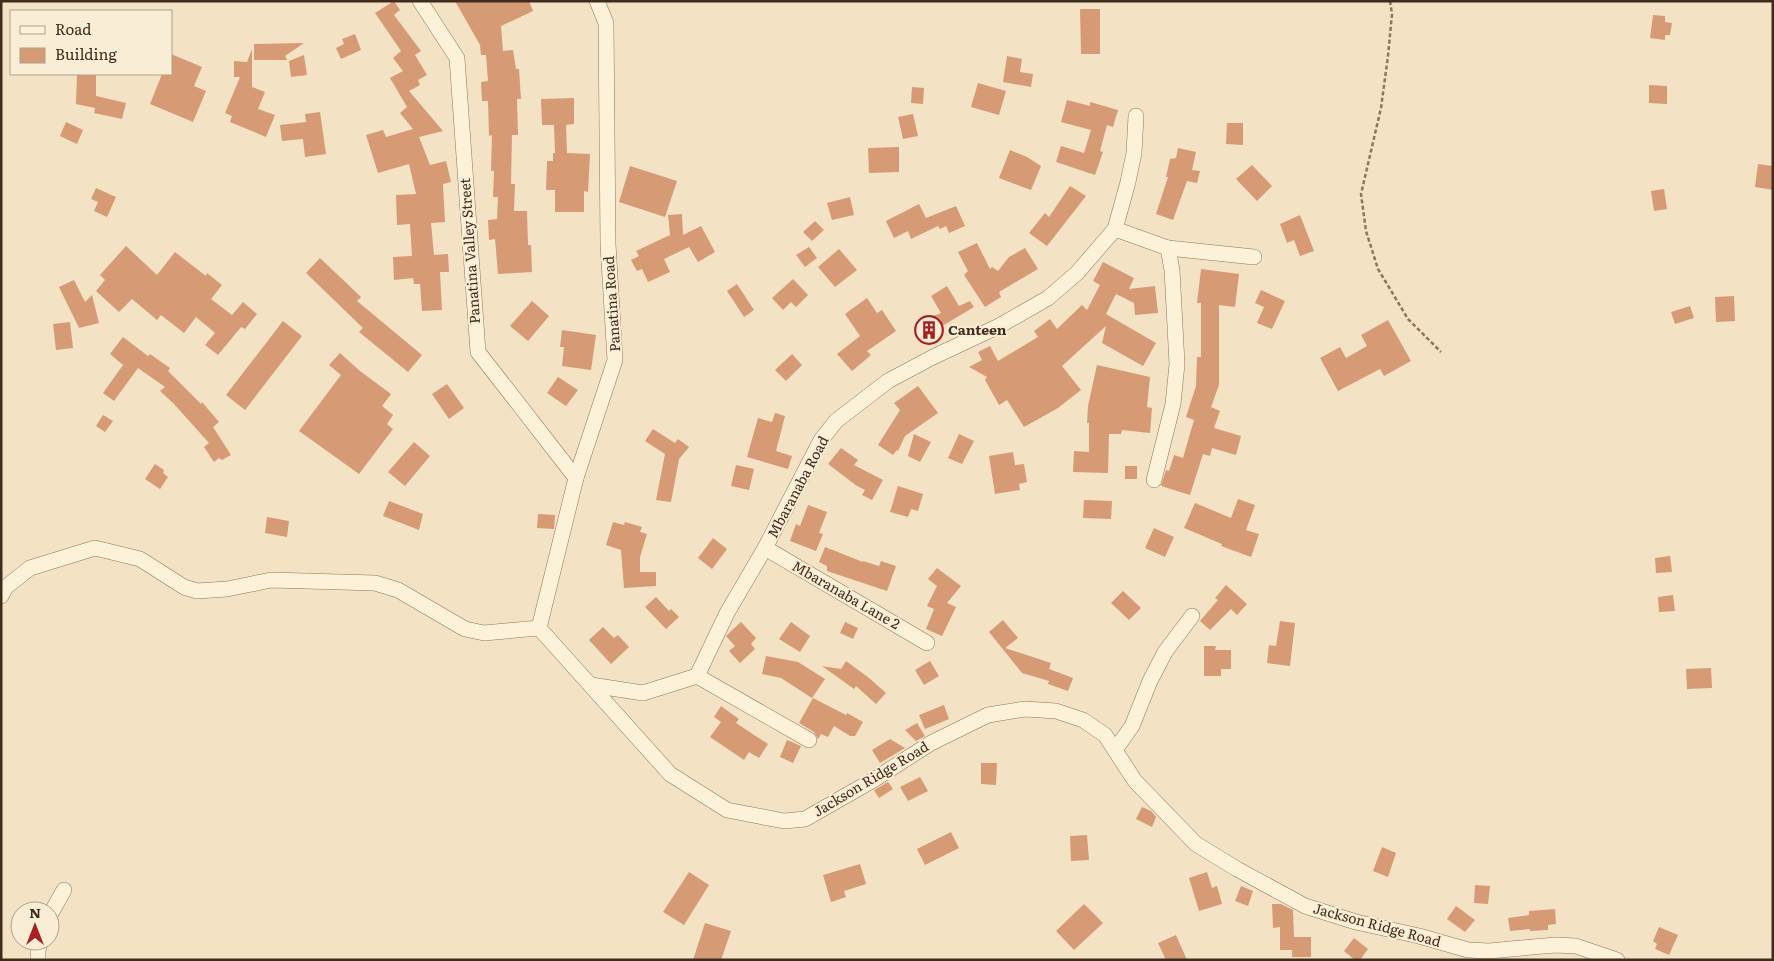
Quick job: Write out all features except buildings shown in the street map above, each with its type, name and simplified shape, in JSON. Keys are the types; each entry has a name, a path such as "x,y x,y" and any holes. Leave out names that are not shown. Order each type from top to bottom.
{"street":[{"name":"Panatina Valley Street","path":"420,1 457,58 478,352 576,478"},
{"name":"Panatina Road","path":"539,628 576,478 616,360 608,244 606,23 597,1"},
{"name":"Mbaranaba Road","path":"697,676 727,612 765,548 821,440 836,421 888,381 933,357 999,326 1048,298 1077,273 1115,229 1134,153 1136,116"},
{"path":"1115,229 1168,248 1254,257"},
{"path":"1154,480 1173,404 1177,364 1172,270 1168,248"},
{"path":"1,596 6,587 30,568 95,548 140,559 184,588 197,591 227,589 271,580 375,583 398,590 465,629 484,633 539,628"},
{"name":"Mbaranaba Lane 2","path":"765,548 927,643"},
{"path":"1115,750 1132,726 1150,681 1165,652 1192,616"},
{"name":"Jackson Ridge Road","path":"539,628 670,774 727,810 784,821 805,819 875,779 931,743 988,716 1025,709 1056,711 1083,720 1105,735 1135,781 1196,844 1305,906 1356,922 1419,936 1468,950 1489,951 1576,946 1617,960"},
{"path":"591,685 643,693 697,676 809,740"},
{"path":"58,901 64,890"}],"path":[{"path":"1390,1 1392,14 1381,108 1361,194 1365,222 1378,269 1408,319 1441,352"}],"place":[{"name":"Canteen","path":"929,330"}]}
